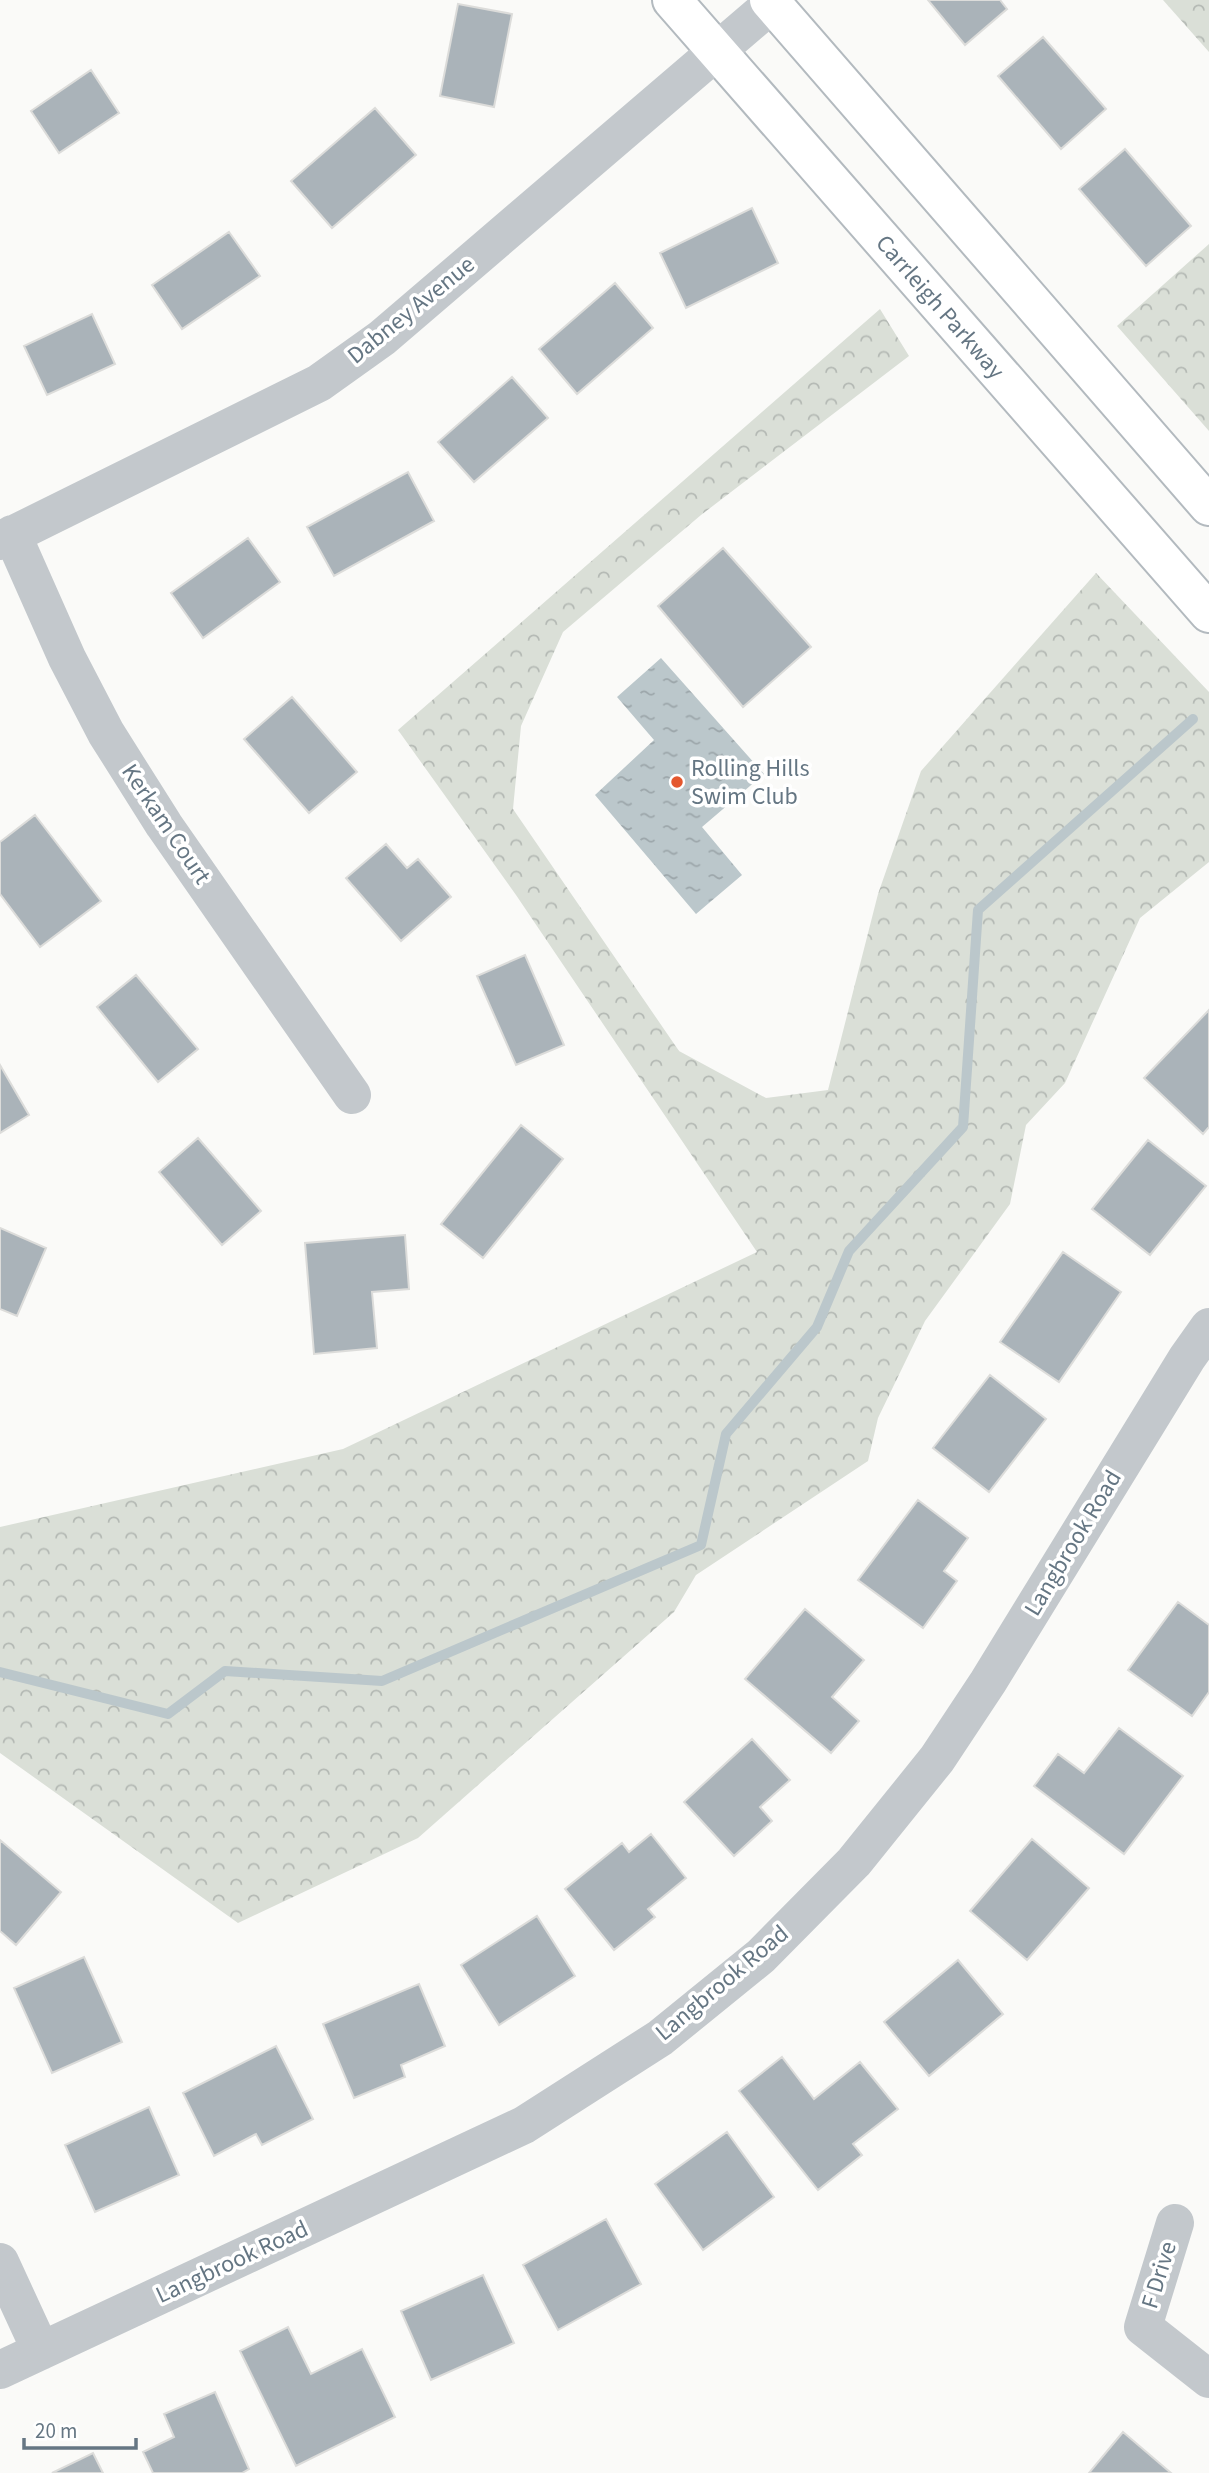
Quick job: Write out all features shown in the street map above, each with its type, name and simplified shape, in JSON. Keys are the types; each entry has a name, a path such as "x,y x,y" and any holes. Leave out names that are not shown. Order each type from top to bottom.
{"street":[{"name":"Carrleigh Parkway","path":"672,0 1209,613"},
{"name":"Dabney Avenue","path":"6,538 319,383 382,338 717,52 770,2"},
{"path":"770,2 1209,506"},
{"name":"Kerkam Court","path":"6,538 106,733 164,825 352,1095"},
{"name":"Langbrook Road","path":"0,2370 524,2125 660,2038 761,1955 854,1863 937,1759 995,1671 1186,1358 1209,1327"},
{"name":"F Drive","path":"1175,2223 1143,2327 1209,2379"},
{"path":"0,2262 41,2351"}],"green space":[{"path":"1163,0 1209,0 1209,52"},
{"path":"1209,244 1209,431 1117,326"},
{"path":"880,309 909,356 701,515 563,632 521,726 513,809 679,1051 766,1098 828,1090 878,894 921,771 1096,573 1209,692 1209,862 1140,918 1065,1083 1026,1125 1010,1204 925,1321 878,1418 868,1461 696,1575 674,1612 418,1838 238,1923 0,1753 0,1527 343,1449 757,1252 516,895 398,730"}],"water":[{"path":"661,658 764,774 702,827 742,875 696,914 595,795 654,740 617,697"}],"building":[{"path":"928,0 1000,0 1007,9 965,45"},
{"path":"458,4 512,14 494,107 440,96"},
{"path":"1043,37 1106,109 1061,149 998,76"},
{"path":"91,70 119,113 59,153 31,111"},
{"path":"375,108 416,155 332,228 291,181"},
{"path":"1125,149 1191,226 1146,266 1079,189"},
{"path":"752,208 778,263 686,308 660,253"},
{"path":"229,232 260,276 182,329 152,285"},
{"path":"615,283 653,328 577,394 539,349"},
{"path":"92,314 115,364 47,395 24,346"},
{"path":"512,377 548,418 474,482 438,442"},
{"path":"408,472 434,521 334,576 307,527"},
{"path":"248,538 280,582 203,638 171,593"},
{"path":"723,548 811,647 743,707 658,606"},
{"path":"292,697 357,772 309,813 244,739"},
{"path":"35,815 101,901 40,947 0,894 0,842"},
{"path":"386,844 407,868 418,859 451,897 401,941 346,878"},
{"path":"525,955 564,1045 516,1065 477,976"},
{"path":"136,975 198,1049 158,1082 97,1007"},
{"path":"1209,1010 1209,1127 1203,1134 1144,1078"},
{"path":"0,1065 29,1115 0,1133"},
{"path":"521,1125 563,1159 483,1258 441,1224"},
{"path":"198,1138 261,1211 222,1245 159,1172"},
{"path":"1148,1140 1206,1186 1150,1255 1092,1209"},
{"path":"0,1228 46,1248 17,1316 0,1309"},
{"path":"405,1235 409,1289 372,1292 377,1348 314,1354 305,1243"},
{"path":"1063,1252 1121,1292 1059,1382 1000,1342"},
{"path":"990,1375 1046,1419 989,1492 933,1448"},
{"path":"918,1500 968,1538 944,1571 957,1581 923,1628 858,1580"},
{"path":"1178,1602 1209,1625 1209,1692 1192,1716 1128,1670"},
{"path":"805,1609 864,1660 832,1697 859,1721 831,1753 745,1679"},
{"path":"1119,1728 1183,1776 1124,1854 1034,1786 1058,1754 1084,1773"},
{"path":"752,1739 790,1780 760,1807 772,1821 734,1856 684,1802"},
{"path":"651,1834 686,1878 648,1909 655,1917 614,1950 565,1889 622,1843 629,1852"},
{"path":"1032,1839 1089,1888 1027,1960 970,1911"},
{"path":"0,1840 61,1892 16,1945 0,1931"},
{"path":"537,1916 575,1976 499,2025 461,1965"},
{"path":"84,1957 122,2042 52,2073 14,1988"},
{"path":"958,1960 1003,2014 929,2076 884,2022"},
{"path":"419,1984 445,2046 401,2065 405,2077 354,2098 323,2024"},
{"path":"276,2046 313,2119 262,2145 256,2134 214,2156 183,2093"},
{"path":"782,2057 814,2099 860,2062 898,2109 853,2144 862,2155 818,2190 739,2091"},
{"path":"149,2107 179,2175 95,2212 65,2145"},
{"path":"727,2132 774,2197 703,2250 655,2184"},
{"path":"606,2219 641,2284 558,2330 523,2265"},
{"path":"483,2275 514,2343 431,2380 401,2311"},
{"path":"288,2327 311,2374 362,2349 395,2417 296,2466 240,2351"},
{"path":"215,2392 249,2469 242,2473 153,2473 143,2452 174,2437 164,2414"},
{"path":"1123,2432 1171,2473 1089,2473"},
{"path":"93,2453 103,2473 52,2473"}],"waterway":[{"path":"0,1672 168,1714 225,1671 382,1681 701,1545 726,1434 817,1327 849,1251 963,1127 978,910 1193,719"}],"place":[{"name":"Rolling Hills Swim Club","path":"677,782"}]}
